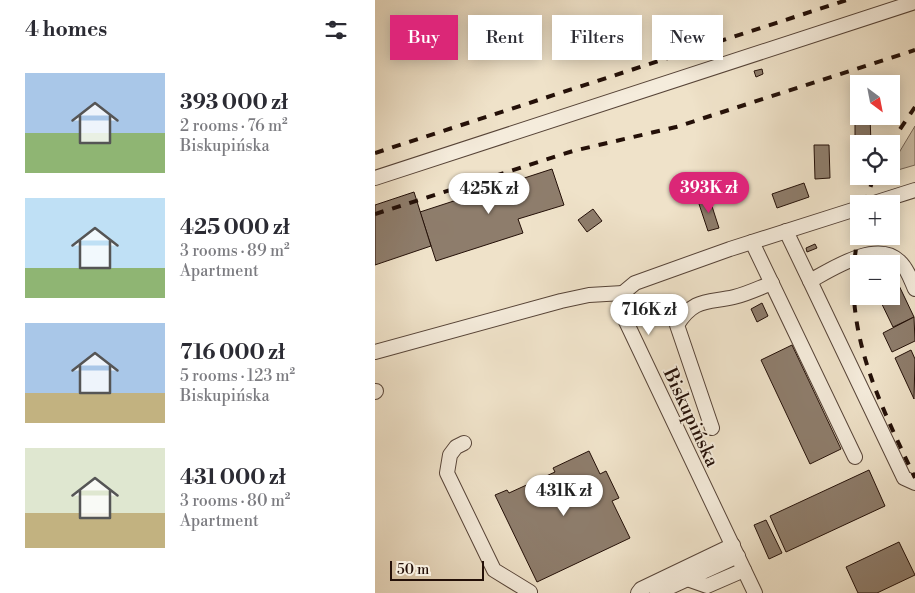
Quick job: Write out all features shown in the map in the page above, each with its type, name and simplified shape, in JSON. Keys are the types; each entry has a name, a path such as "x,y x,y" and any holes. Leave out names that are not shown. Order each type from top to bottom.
{"street":[{"path":"375,178 915,2"},
{"path":"899,195 915,190"},
{"path":"375,352 561,301 589,295 623,293 635,283 752,242 850,211"},
{"path":"786,231 904,478 915,483"},
{"path":"752,242 855,457"},
{"path":"810,281 855,257 881,253 891,255 899,260 915,289"},
{"path":"712,428 677,325 686,311 705,300 740,296 772,283"},
{"name":"Biskupińska","path":"623,293 622,313 755,593"},
{"path":"464,443 456,447 450,455 447,473 494,570 530,592"},
{"path":"657,593 687,579 735,551"},
{"path":"639,593 641,589 735,551"},
{"path":"687,579 707,586 744,570"}],"shaded area":[{"path":"915,126 915,165 900,169 900,151"}],"building":[{"path":"762,69 763,74 756,77 754,71"},
{"path":"855,125 870,125 871,135 855,135"},
{"path":"814,145 829,145 830,178 815,179"},
{"path":"552,169 564,205 518,219 523,233 436,261 420,212"},
{"path":"804,183 809,197 777,208 772,194"},
{"path":"414,192 431,246 375,265 375,205"},
{"path":"709,197 719,228 708,231 698,201"},
{"path":"593,209 602,221 587,232 578,220"},
{"path":"815,244 817,248 807,252 806,248"},
{"path":"900,288 914,317 893,327 882,305 900,305"},
{"path":"762,303 768,316 757,322 751,309"},
{"path":"914,317 915,341 892,352 883,333"},
{"path":"792,345 841,449 810,464 761,360"},
{"path":"911,350 915,359 914,399 895,358"},
{"path":"589,451 600,474 606,471 619,498 612,501 630,538 537,582 495,495 507,490 509,493 555,472 553,468"},
{"path":"869,470 885,506 786,552 770,516"},
{"path":"766,520 782,553 769,559 754,525"},
{"path":"899,542 915,575 877,593 858,593 846,567"}],"railway":[{"path":"375,153 847,0"},
{"path":"375,214 573,151 676,127 915,50"},
{"path":"896,135 915,107"},
{"path":"868,195 871,185"},
{"path":"857,245 854,266 854,298 858,329 865,359 887,418 915,478"}]}
